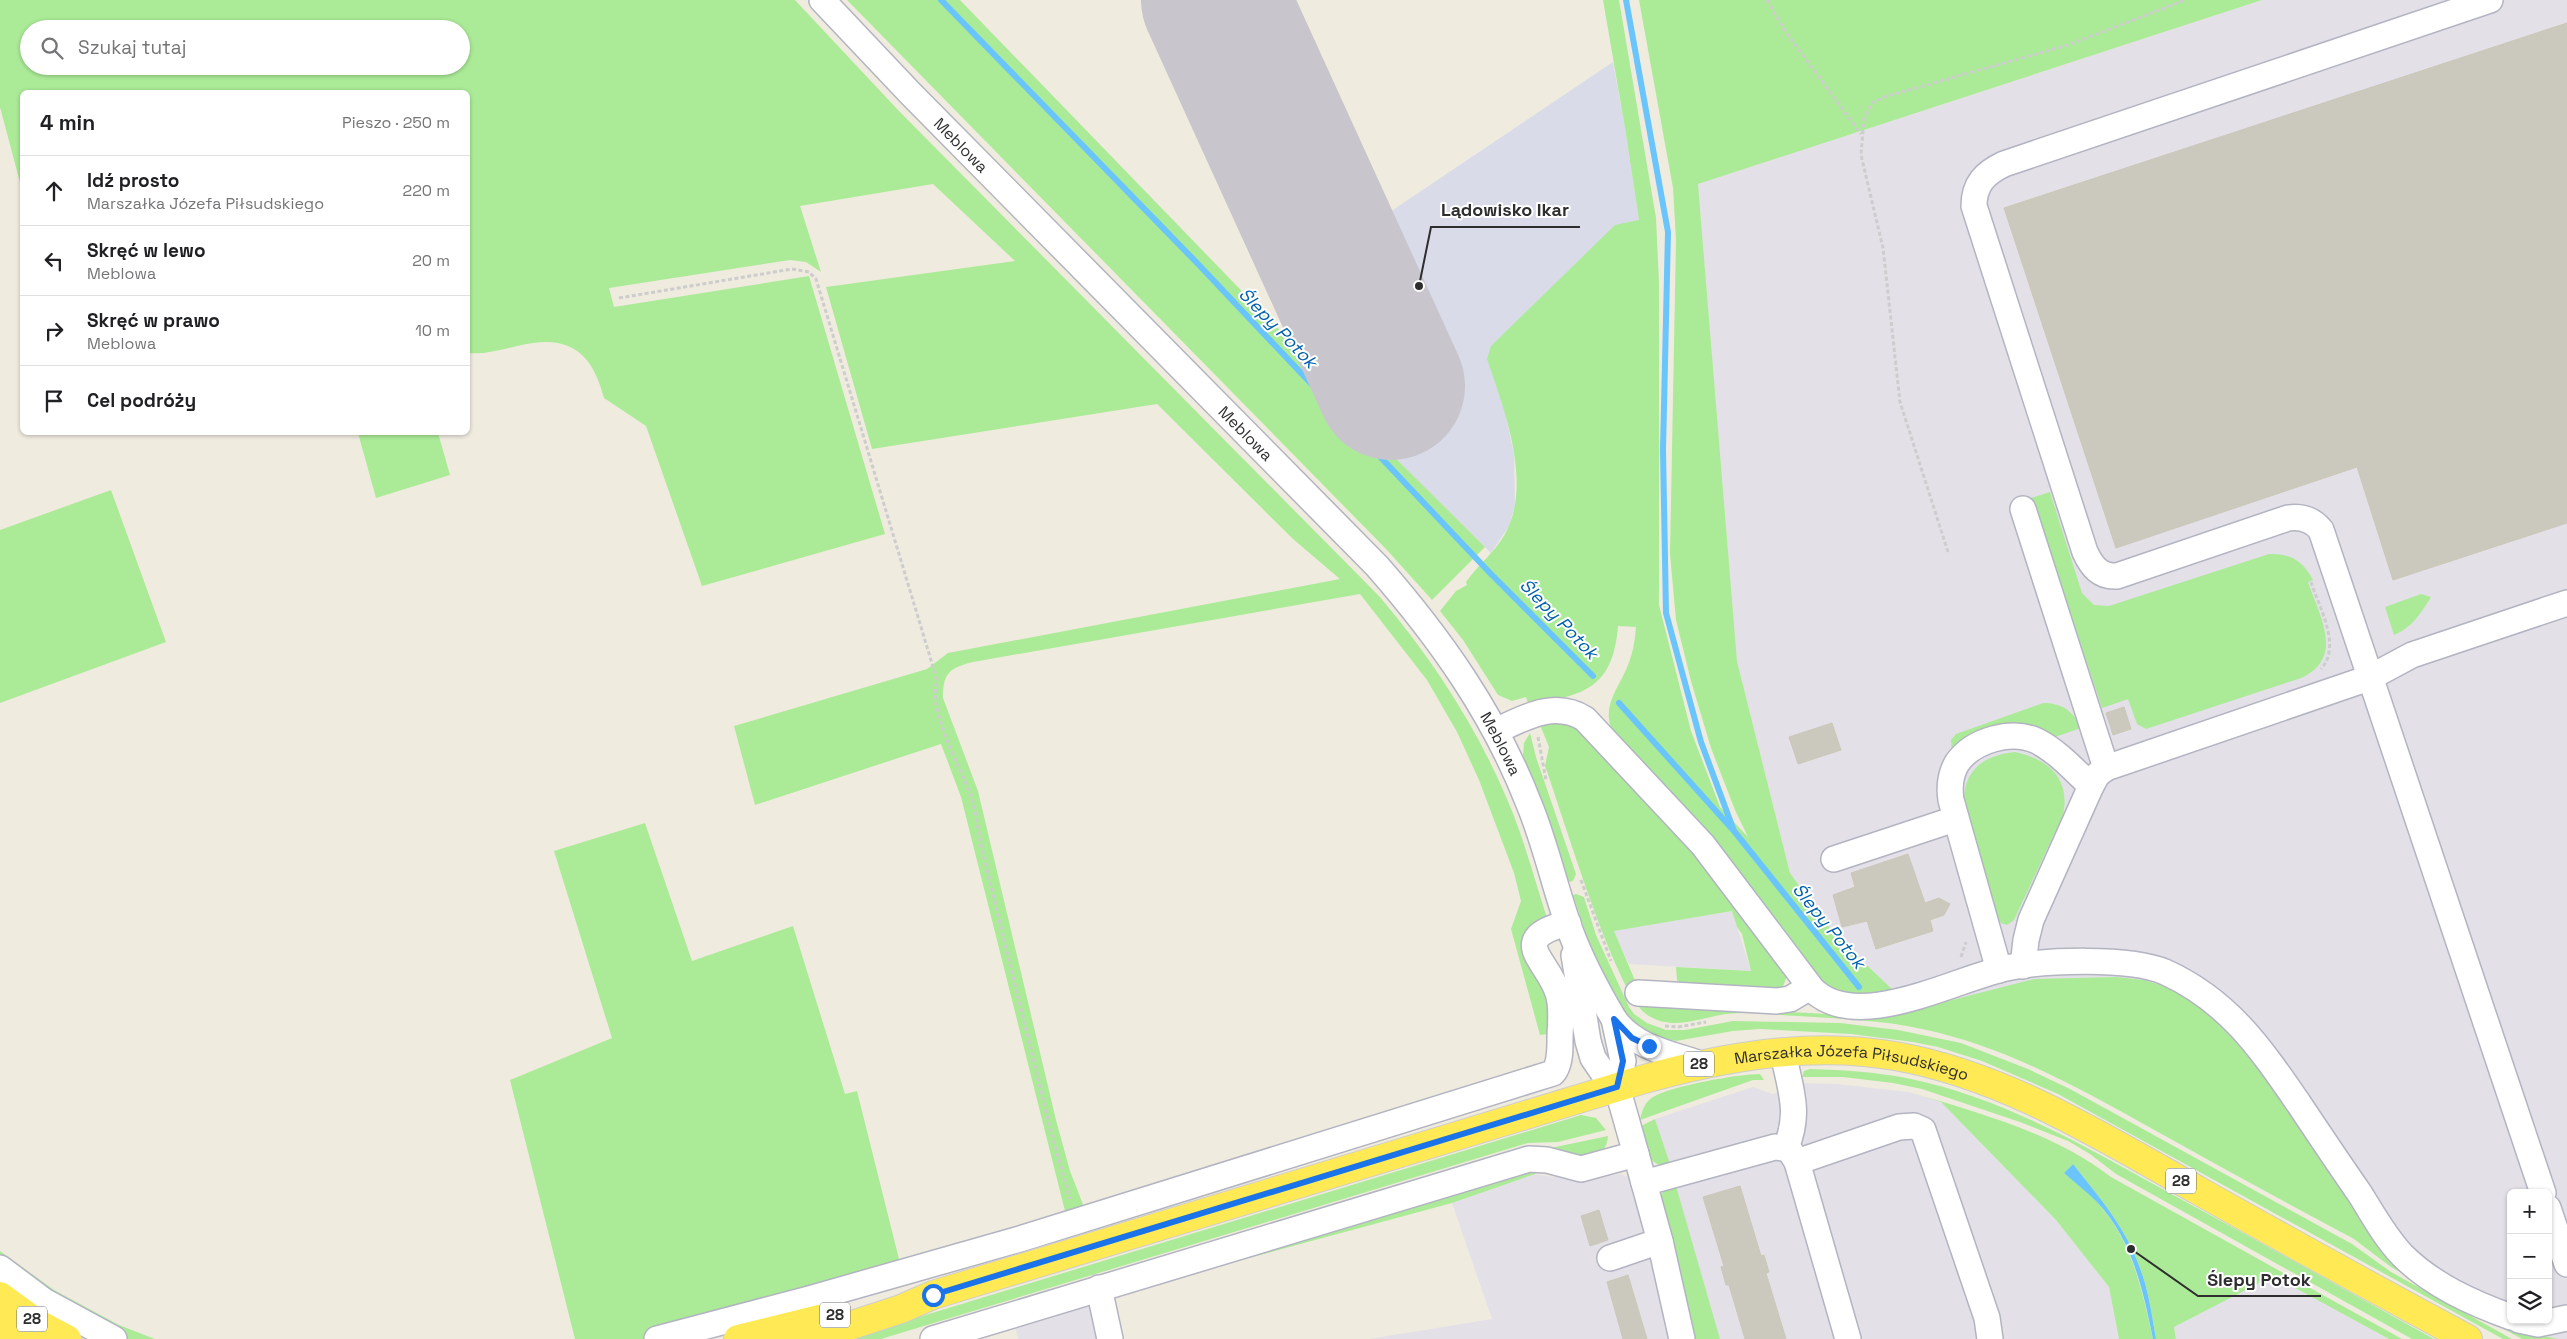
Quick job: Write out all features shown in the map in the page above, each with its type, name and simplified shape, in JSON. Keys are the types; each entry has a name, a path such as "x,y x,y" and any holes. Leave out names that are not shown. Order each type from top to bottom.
{"main road":[{"name":"Marszałka Józefa Piłsudskiego","path":"809,1339 901,1309 933,1295 1617,1087 1701,1064 1783,1053 1820,1051 1896,1056 1957,1072 2009,1091 2113,1143 2468,1339"},
{"name":"Marszałka Józefa Piłsudskiego","path":"738,1339 897,1300 933,1295"},
{"name":"28","path":"0,1296 36,1323 67,1339"}],"street":[{"name":"Meblowa","path":"822,0 903,86 1377,566 1451,657 1473,689 1496,731 1530,805 1546,848 1569,928 1588,1041 1599,1068 1617,1087"},
{"path":"2490,0 2004,164 1982,178 1974,192 1974,206 2091,565 2106,576 2117,576 2282,520 2296,517 2309,520 2316,525 2323,536 2542,1189"},
{"path":"2023,509 2098,777 2031,920 2023,966"},
{"path":"2098,777 2369,678 2412,655 2567,603"},
{"path":"1496,731 1536,713 1549,710 1569,711 1585,719 1703,845 1810,987 1822,998 1837,1004 1883,1003 1931,993 1999,970 2023,966 2086,962 2140,965 2162,971 2201,992 2222,1007 2260,1048 2402,1254 2434,1280 2461,1296 2507,1315"},
{"path":"1999,970 1955,819 1949,785 1957,763 1973,748 2002,737 2018,736 2038,742 2098,777"},
{"path":"1834,859 1955,819"},
{"name":"Meblowa","path":"1569,928 1614,1019 1623,1061 1617,1087"},
{"path":"657,1339 808,1299 1076,1221 1553,1073 1558,1064 1560,1050 1560,1003 1556,988 1539,962 1535,944 1538,936 1545,930 1569,928"},
{"path":"1638,993 1781,1001 1794,997 1810,987"},
{"name":"Meblowa","path":"1614,1019 1632,1038 1701,1064"},
{"path":"1783,1053 1795,1115 1791,1154 1848,1339"},
{"path":"1617,1087 1660,1241 1682,1339"},
{"path":"1644,1183 1776,1146 1791,1154 1908,1126 1920,1127 1929,1143 1986,1318 1990,1339"},
{"path":"933,1339 1529,1159 1547,1160 1581,1169 1636,1154"},
{"path":"2552,1220 2567,1264"},
{"path":"1610,1258 1660,1241"},
{"path":"0,1268 44,1301 114,1339"},
{"path":"1099,1288 1110,1339"},
{"path":"2552,1320 2567,1318"}],"path":[{"path":"1767,0 1785,31 1861,135"},
{"path":"619,298 792,269 809,272 816,278 937,680 934,690 940,719 972,798 981,845 1041,1090 1076,1221"},
{"path":"2311,582 2330,643 2327,660 2318,672"},
{"path":"1536,734 1547,782"},
{"path":"1579,876 1612,962"},
{"path":"1959,960 1965,949 1967,938"},
{"path":"1660,1025 1678,1027 1714,1020"}],"shaded area":[{"path":"1157,0 1268,0 1369,226 1613,62 1639,220 1505,412 1514,455 1515,505 1509,526 1491,553 1338,401"},
{"path":"2262,0 2567,0 2567,1339 2526,1339 2327,1213 2104,1090 1915,1012 1834,934 1790,873 1737,661 1698,184"},
{"path":"1732,911 1751,971 1629,964 1613,931"},
{"path":"1802,1083 1837,1084 1908,1092 1941,1102 2056,1220 2109,1287 2119,1339 1720,1339 1655,1119 1753,1087 1773,1094"},
{"path":"1535,1174 1586,1182 1619,1174 1629,1177 1634,1186 1674,1339 1369,1339 1492,1319 1452,1203"},
{"path":"2273,1276 2389,1339 2176,1339 2174,1327"},
{"path":"1091,1303 1100,1339 1018,1339 1015,1326"}],"green space":[{"path":"0,0 795,0 898,110 1379,596 1420,647 1472,728 1501,786 1514,816 1547,918 1550,918 1531,935 1528,950 1531,961 1552,993 1554,1002 1557,1033 1555,1051 1551,1063 1549,1065 1540,1072 902,1269 643,1339 575,1339 510,1080 612,1038 554,851 645,823 692,961 793,926 845,1094 857,1091 900,1263 1065,1211 961,797 941,744 755,805 734,726 927,669 948,653 1340,579 1293,539 1157,404 872,449 826,287 1015,261 933,184 800,206 821,272 806,262 790,260 609,288 614,307 809,276 885,534 702,586 646,426 604,398 595,373 581,354 561,344 548,342 470,353 470,90 20,90 20,182 0,107","holes":["1360,594 1427,680 1457,732 1479,780 1514,873 1521,901 1511,929 1540,1035 1549,1034 1549,1065 1084,1207 1070,1171 1056,1120 978,791 943,698 946,677 953,669 973,662"]},
{"path":"847,0 960,0 1329,381 1338,401 1485,547 1432,600 1387,550"},
{"path":"1603,0 1619,0 1656,218 1659,283 1659,605 1691,731 1720,807 1748,837 1735,810 1711,748 1691,681 1676,620 1670,554 1676,240 1673,188 1639,0 2262,0 1698,184 1737,661 1790,873 1834,934 1894,991 1854,995 1829,991 1612,730 1609,721 1610,704 1630,660 1636,627 1618,626 1610,664 1592,686 1565,697 1528,704 1526,697 1512,701 1498,695 1463,640 1440,611 1456,591 1467,585 1466,582 1496,547 1505,534 1513,514 1516,492 1516,469 1513,446 1508,423 1487,359 1491,346 1615,225 1639,220"},
{"path":"359,435 439,435 450,475 376,498"},
{"path":"111,490 166,642 0,703 0,530"},
{"path":"2050,492 2082,593 2094,605 2109,606 2269,554 2283,555 2300,563 2313,580 2308,582 2323,622 2326,636 2326,648 2322,659 2314,670 2301,678 2146,729 2137,724 2128,699 2102,708 2044,532 2025,500"},
{"path":"2421,594 2431,597 2411,624 2394,635 2385,607"},
{"path":"2043,703 2055,704 2066,709 2074,716 2081,728 2049,739 1952,754 1951,740 1956,734"},
{"path":"1560,723 1582,731 1717,881 1787,976 1782,989 1679,983 1676,967 1751,971 1742,934 1737,927 1732,911 1614,931 1645,1004 1844,1015 1913,1010 2034,979 2116,977 2144,980 2164,986 2182,994 2208,1012 2252,1060 2279,1093 2386,1252 2507,1320 2507,1324 2514,1324 2532,1334 2558,1339 2522,1339 2391,1267 2354,1239 2101,1101 2014,1058 1984,1047 1922,1029 1876,1022 1744,1013 1726,1014 1695,1021 1675,1023 1665,1022 1646,1014 1633,998 1604,937 1545,766 1549,747 1540,725"},
{"path":"1530,733 1536,757 1576,874 1573,881 1569,882 1523,755 1524,743"},
{"path":"2015,752 2038,760 2054,772 2064,791 2065,802 2063,815 2014,920 2007,925 2001,923 1998,919 1965,816 1964,802 1968,780 1980,764 2001,754"},
{"path":"1576,894 1584,897 1596,935 1629,1007 1634,1014 1647,1023 1666,1030 1685,1030 1733,1021 1840,1023 1898,1030 1961,1043 2028,1069 2070,1089 2352,1244 2391,1272 2512,1339 2503,1339 2058,1094 1982,1061 1938,1047 1851,1034 1760,1029 1733,1031 1676,1041 1647,1034 1621,1012 1592,952 1573,895"},
{"path":"1810,1069 1861,1072 1911,1079 1948,1088 2019,1114 2120,1165 2434,1339 2412,1339 2116,1174 2090,1154 2068,1141 2020,1122 1922,1089 1893,1083 1843,1077 1802,1077 1804,1071"},
{"path":"1760,1074 1764,1080 1753,1080 1640,1120 1648,1101 1662,1093 1705,1081"},
{"path":"1909,1092 1988,1116 2040,1136 2064,1148 2088,1161 2111,1177 2402,1339 2389,1339 2273,1276 2174,1327 2176,1339 2156,1339 2146,1287 2128,1241 2112,1214 2073,1164 2064,1173 2096,1201 2119,1232 2134,1266 2145,1302 2153,1339 2119,1339 2109,1287 2056,1220 1941,1102"},
{"path":"1581,1115 1596,1118 1606,1130 1558,1142 1528,1143 881,1339 847,1339"},
{"path":"1655,1119 1671,1167 1656,1163 1651,1159 1645,1148 1639,1127"},
{"path":"1608,1136 1605,1147 1600,1153 1593,1156 1574,1156 1546,1149"},
{"path":"1525,1170 1537,1170 1535,1174 1452,1203 1130,1290"},
{"path":"1676,1186 1720,1339 1691,1339 1659,1197 1665,1190"},
{"path":"0,1251 54,1290 119,1325 155,1339 127,1339 107,1330 0,1263"}],"water":[{"path":"2073,1164 2112,1214 2128,1241 2146,1287 2156,1339 2153,1339 2145,1302 2134,1266 2119,1231 2096,1201 2064,1173"}],"building":[{"path":"2567,23 2567,523 2393,580 2357,467 2116,548 2004,208"},
{"path":"2124,707 2131,729 2113,735 2106,713"},
{"path":"1832,723 1841,750 1798,764 1789,737"},
{"path":"1908,854 1925,903 1939,898 1950,904 1944,915 1930,920 1933,931 1876,949 1867,921 1842,927 1833,895 1855,887 1851,873"},
{"path":"1740,1186 1761,1256 1764,1255 1769,1272 1766,1273 1786,1339 1745,1339 1729,1285 1726,1285 1721,1267 1724,1266 1703,1197"},
{"path":"1599,1210 1608,1240 1590,1246 1581,1216"},
{"path":"1628,1275 1647,1339 1623,1339 1607,1282"}],"waterway":[{"name":"Ślepy Potok","path":"941,0 1199,265 1490,573 1593,676"},
{"path":"1626,0 1668,232 1663,450 1666,613 1701,742 1734,831"},
{"name":"Ślepy Potok","path":"1619,703 1734,831 1859,987"}],"runway":[{"path":"1215,0 1391,386"}],"place":[{"name":"Lądowisko Ikar","path":"1419,286"},
{"name":"Ślepy Potok","path":"2131,1249"}],"route":[{"path":"933,1295 1617,1087 1623,1061 1614,1019 1632,1038 1649,1046"}]}
